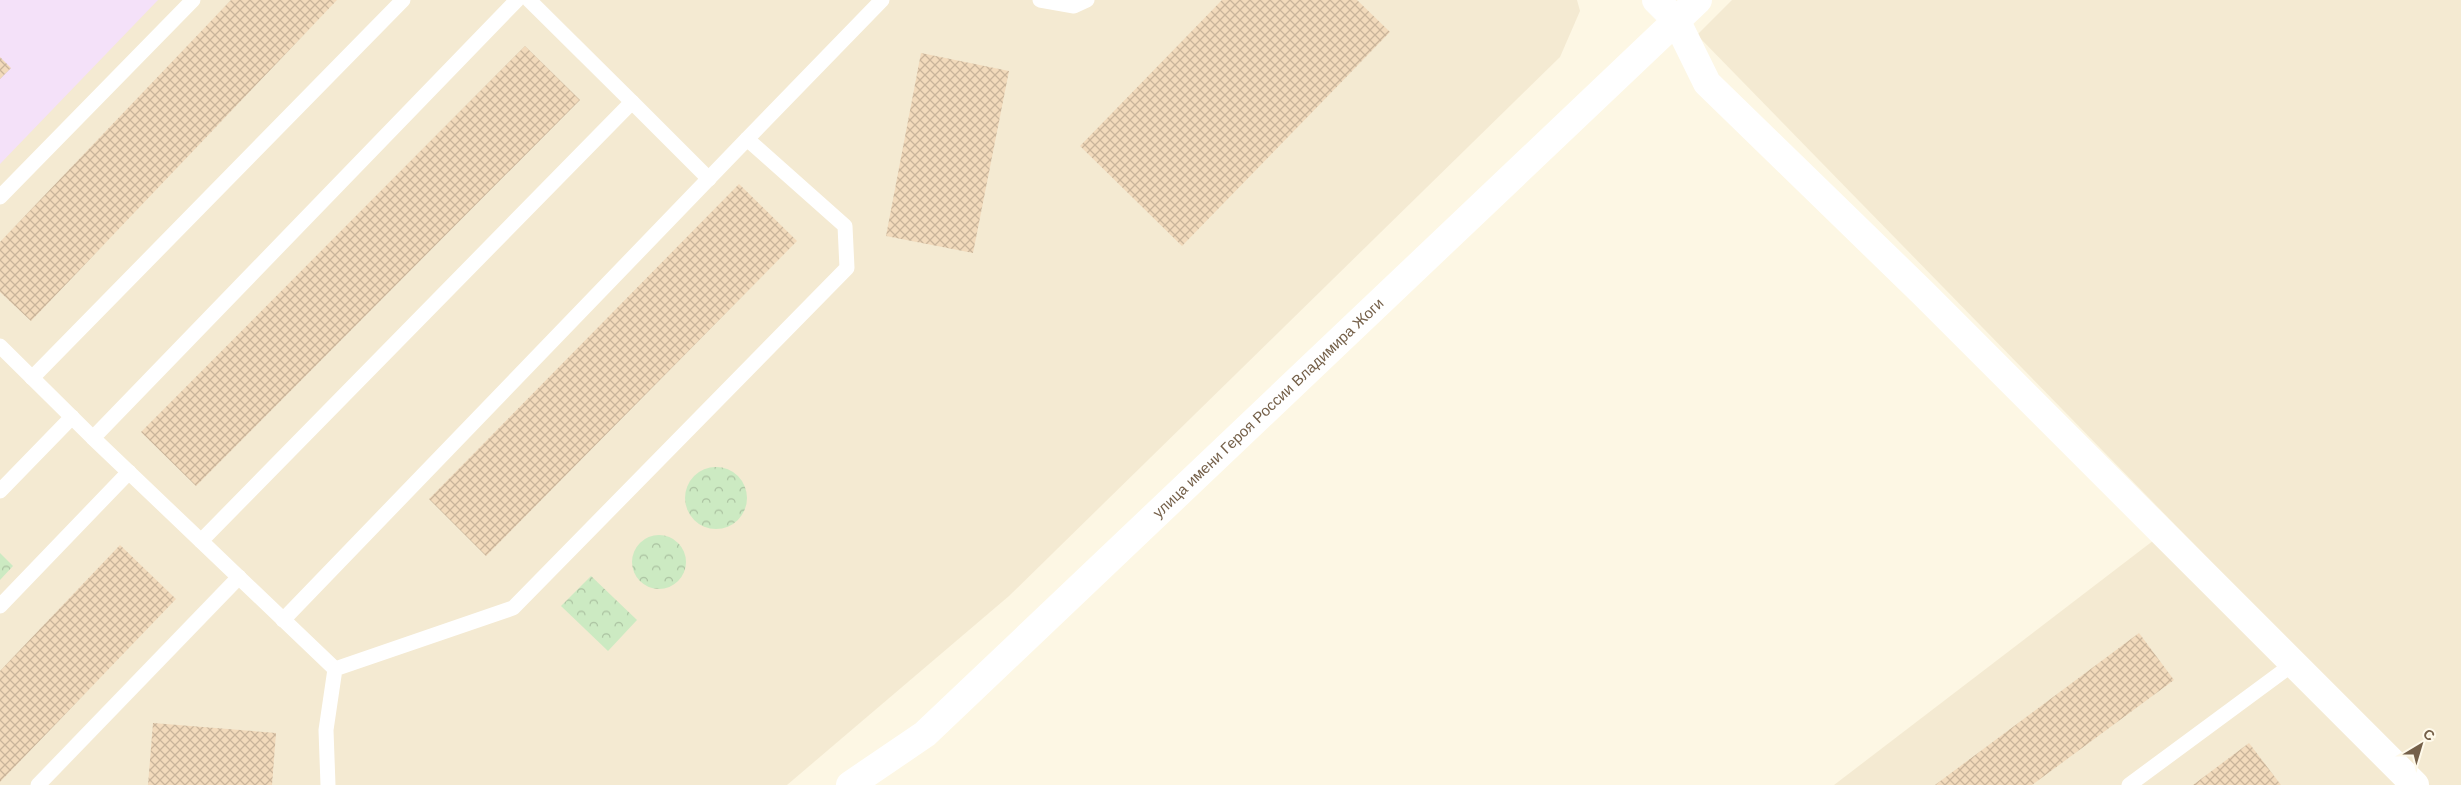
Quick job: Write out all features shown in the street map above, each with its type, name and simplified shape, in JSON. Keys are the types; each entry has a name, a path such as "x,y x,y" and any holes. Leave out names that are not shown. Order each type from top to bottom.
{"main road":[{"path":"1656,0 1676,20 1708,83 1923,293 2415,785"},
{"name":"улица имени Героя России Владимира Жоги","path":"850,785 925,734 1698,0"}],"lane":[{"path":"0,197 193,0"},
{"path":"32,378 403,0"},
{"path":"93,438 517,0"},
{"path":"530,0 709,179"},
{"path":"283,620 882,0"},
{"path":"1040,0 1074,6 1087,0"},
{"path":"201,541 632,102"},
{"path":"335,669 513,608 846,268 845,226 748,139"},
{"path":"0,346 93,438 335,669"},
{"path":"0,491 72,417"},
{"path":"0,606 129,472"},
{"path":"38,785 239,577"},
{"path":"2129,785 2293,664"},
{"path":"328,785 326,730 335,669"}],"shaded area":[{"path":"0,0 1577,0 1580,11 1560,57 1009,596 787,785 0,785"},
{"path":"0,0 158,0 0,164"},
{"path":"1732,0 2461,0 2461,785 2429,785 1697,35"},
{"path":"2158,537 2402,785 1834,785"}],"green space":[{"path":"710,467 722,467 738,476 745,486 747,498 745,510 738,520 722,529 710,529 699,524 690,515 685,504 685,492 690,481 699,472"},
{"path":"659,535 669,537 678,543 684,552 686,562 684,572 678,581 669,587 659,589 649,587 640,581 634,572 632,562 634,552 640,543 649,537"},
{"path":"0,553 13,566 0,580"},
{"path":"591,576 637,620 608,651 561,606"}],"building":[{"path":"231,0 337,0 31,321 0,292 0,242"},
{"path":"1222,0 1357,0 1390,32 1182,246 1080,146"},
{"path":"525,46 580,100 196,486 141,432"},
{"path":"921,53 1009,71 973,253 886,236"},
{"path":"0,57 11,68 0,79"},
{"path":"739,184 797,241 486,556 429,499"},
{"path":"120,545 176,599 0,782 0,671"},
{"path":"2139,633 2174,680 2032,785 1935,785"},
{"path":"153,723 276,733 272,785 148,785"},
{"path":"2249,743 2281,785 2193,785"}]}
